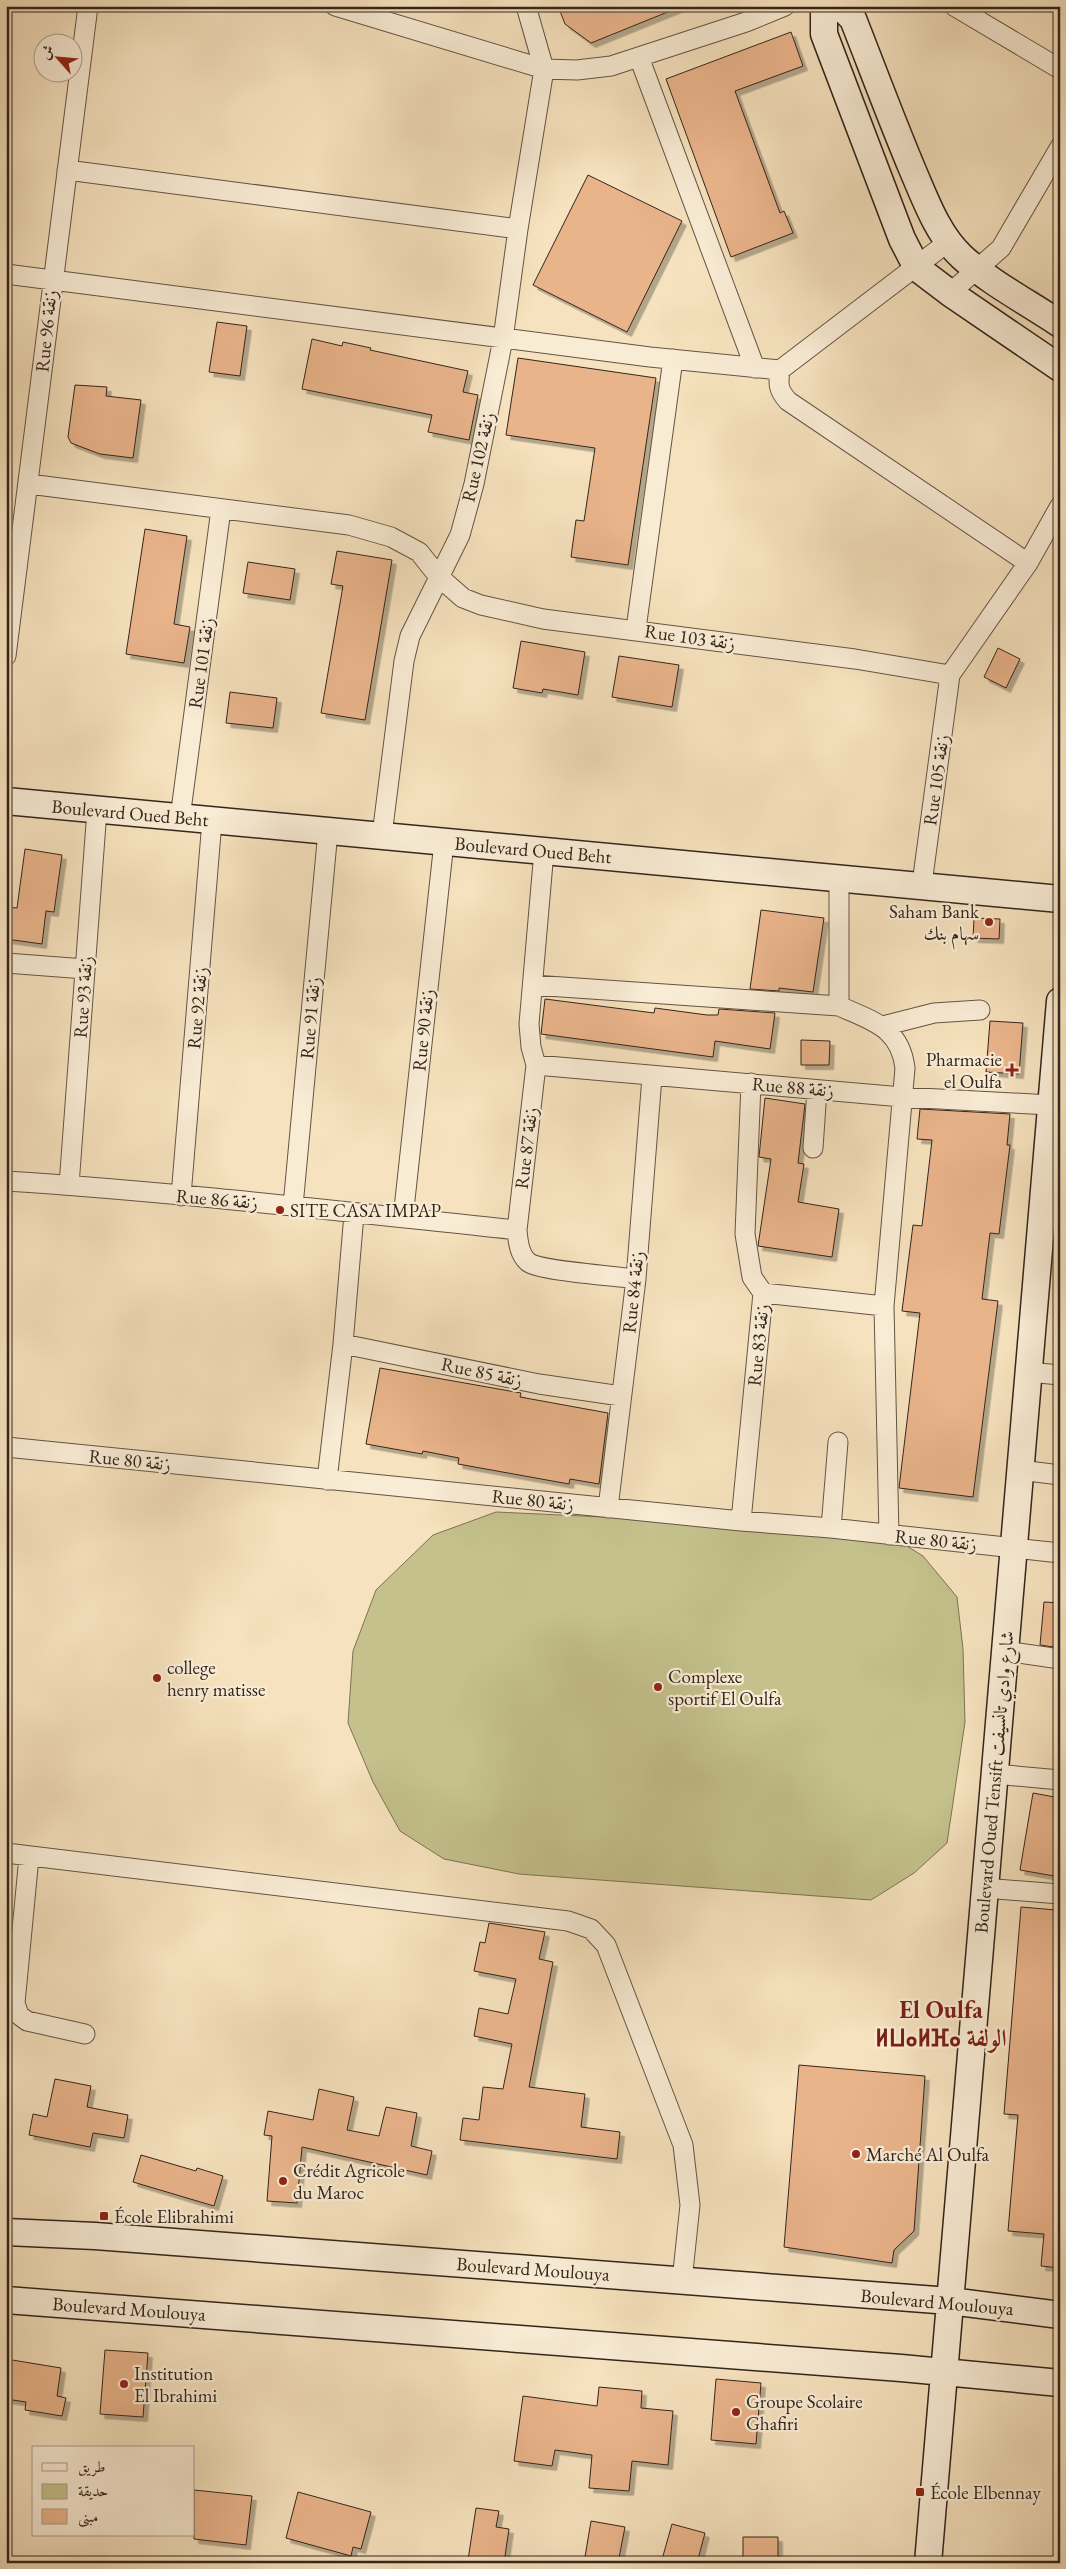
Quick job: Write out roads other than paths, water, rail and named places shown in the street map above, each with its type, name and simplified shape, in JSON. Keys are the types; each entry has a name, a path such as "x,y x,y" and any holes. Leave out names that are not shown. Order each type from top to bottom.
{"street":[{"name":"Rue 96 زنقة","path":"6,656 29,484 52,279 68,170 88,6"},
{"path":"335,6 544,69 586,70 611,66 639,57 746,22 785,6"},
{"path":"526,6 544,69"},
{"path":"824,6 824,34 902,240 917,268 950,293 1060,368"},
{"path":"840,6 853,19 897,133 928,206 948,242 978,270 1060,324"},
{"path":"954,6 1060,69"},
{"path":"639,57 755,368"},
{"name":"Rue 102 زنقة","path":"382,835 408,644 422,610 460,535 474,484 504,339 518,229 544,69"},
{"path":"950,293 1001,248 1053,176 1060,147"},
{"path":"68,170 518,229"},
{"path":"6,274 504,339 780,370 917,268 948,242"},
{"path":"636,630 673,359"},
{"path":"780,370 778,383 780,392 788,401 1028,563"},
{"name":"Rue 103 زنقة","path":"29,484 349,525 391,537 419,552 439,576 463,598 481,605 543,619 855,659 950,675"},
{"path":"950,675 1028,563 1060,506"},
{"name":"Rue 101 زنقة","path":"180,818 222,509"},
{"name":"Rue 105 زنقة","path":"922,884 950,675"},
{"name":"Boulevard Oued Beht","path":"6,801 839,878 922,884 1060,899"},
{"name":"Rue 93 زنقة","path":"70,1185 97,810"},
{"name":"Rue 92 زنقة","path":"181,1196 212,820"},
{"name":"Rue 91 زنقة","path":"292,1206 328,830"},
{"name":"Rue 90 زنقة","path":"402,1218 444,842"},
{"path":"536,1066 530,1047 529,1024 544,851"},
{"path":"839,878 839,1006"},
{"path":"6,964 86,968"},
{"path":"533,985 839,1006 883,1026 904,1056 905,1068 884,1306 889,1535"},
{"name":"Boulevard Oued Tensift شارع وادي تانسيفت","path":"928,2563 1060,1000"},
{"path":"883,1026 934,1012 980,1010"},
{"name":"Rue 88 زنقة","path":"536,1066 902,1097 1051,1104"},
{"name":"Rue 87 زنقة","path":"517,1230 536,1066"},
{"name":"Rue 84 زنقة","path":"608,1508 636,1279 652,1077"},
{"name":"Rue 83 زنقة","path":"740,1521 763,1293 752,1277 745,1234 751,1083"},
{"path":"813,1148 817,1090"},
{"name":"Rue 86 زنقة","path":"6,1181 70,1185 292,1206 517,1230"},
{"path":"327,1480 343,1344 354,1214"},
{"path":"517,1230 520,1250 529,1262 545,1267 636,1279"},
{"path":"763,1293 884,1306"},
{"name":"Rue 85 زنقة","path":"343,1344 540,1384 622,1396"},
{"path":"1028,1372 1060,1375"},
{"path":"831,1528 838,1442"},
{"name":"Rue 80 زنقة","path":"6,1447 740,1521 831,1528 1060,1553"},
{"path":"1020,1470 1060,1475"},
{"path":"1005,1651 1060,1659"},
{"path":"994,1774 1060,1780"},
{"path":"6,1854 568,1921 591,1929 606,1946 683,2144 690,2205 682,2281"},
{"path":"29,1857 15,2004 19,2015 27,2021 85,2034"},
{"path":"984,1888 1060,1894"},
{"name":"Boulevard Moulouya","path":"6,2232 96,2236 950,2301 1060,2315"},
{"name":"Boulevard Moulouya","path":"6,2300 944,2372 1060,2383"}],"place":[{"name":"Saham Bank سهام بنك","path":"989,922"},
{"name":"Pharmacie el Oulfa","path":"1012,1070"},
{"name":"SITE CASA IMPAP","path":"280,1210"},
{"name":"college henry matisse","path":"157,1678"},
{"name":"Complexe sportif El Oulfa","path":"658,1687"},
{"name":"Marché Al Oulfa","path":"856,2154"},
{"name":"Crédit Agricole du Maroc","path":"283,2181"},
{"name":"École Elibrahimi","path":"104,2216"},
{"name":"Institution El Ibrahimi","path":"124,2384"},
{"name":"Groupe Scolaire Ghafiri","path":"736,2412"},
{"name":"École Elbennay","path":"920,2492"}],"district":[{"name":"El Oulfa ⵍⵡⴰⵍⴼⴰ الولفة","path":"941,2023"}]}
